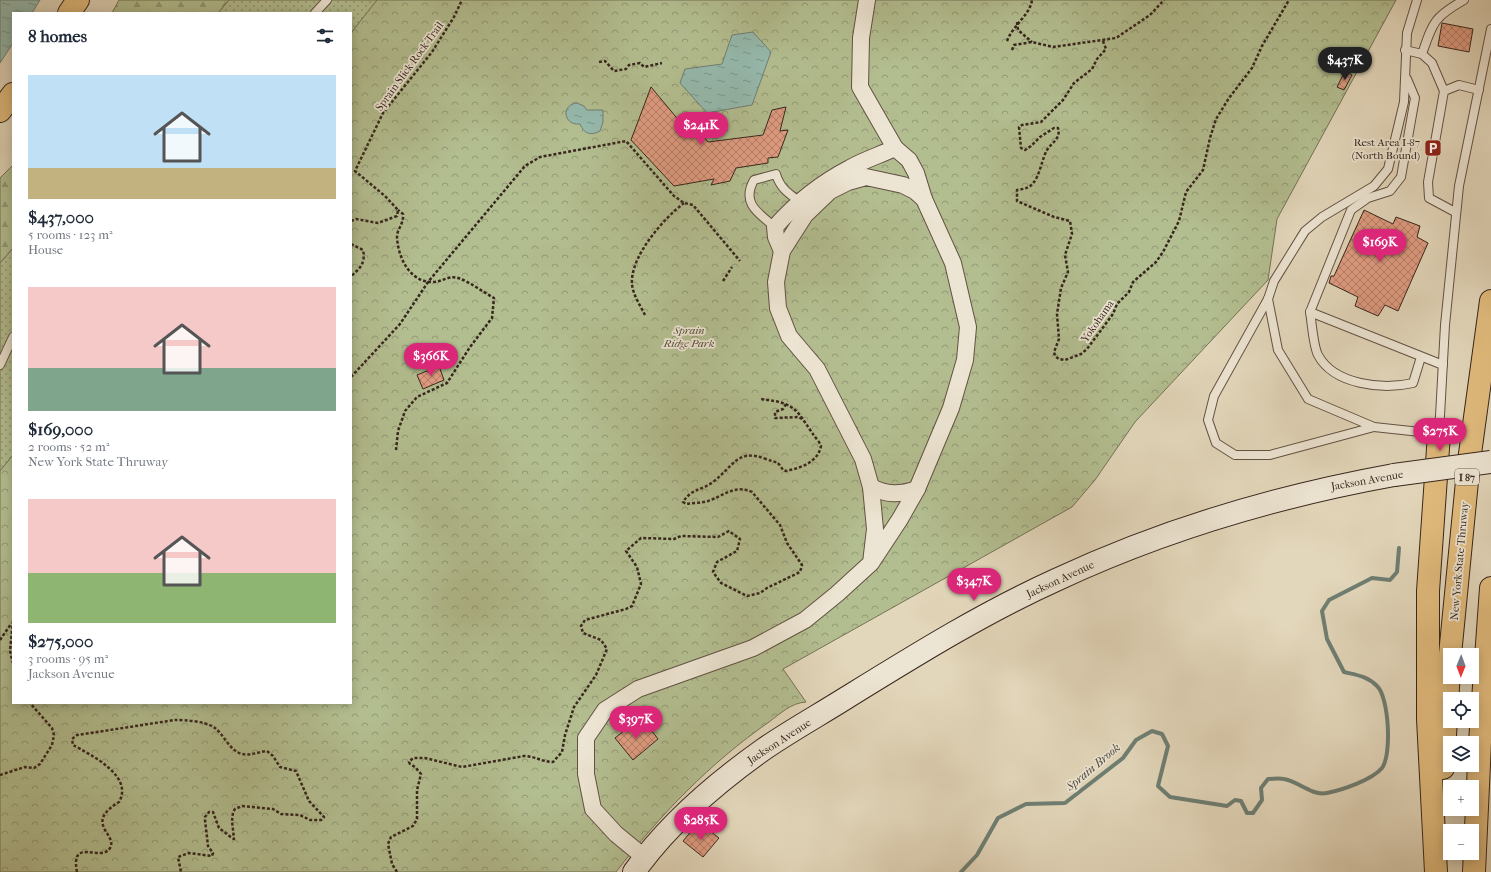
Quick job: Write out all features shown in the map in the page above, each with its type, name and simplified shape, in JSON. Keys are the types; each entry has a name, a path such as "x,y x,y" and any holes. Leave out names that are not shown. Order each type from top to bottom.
{"highway":[{"path":"70,12 78,0"},
{"path":"0,111 12,95"},
{"name":"New York State Thruway","path":"1451,648 1469,460 1491,301"},
{"path":"1436,872 1428,726 1428,615 1431,537 1439,434"},
{"path":"1474,872 1480,735 1491,588"},
{"name":"New York State Thruway","path":"1439,872 1443,762 1448,684"}],"main road":[{"name":"Jackson Avenue","path":"639,865 660,840 712,789 764,749 981,617 1056,580 1142,544 1275,500 1330,486 1394,475 1491,462"}],"street":[{"path":"639,865 616,834 593,809 586,774 586,738 605,710 638,689 753,648 805,620 837,594 871,563 900,519 916,489 952,408 964,360 968,327 953,263 924,199 913,166 909,160 895,148 860,87 861,38 867,0"},
{"path":"782,251 776,237 775,228 790,210 850,167 895,148"},
{"path":"871,563 875,529 871,487 863,459 817,369 789,336 778,308 776,282 782,251 805,215 830,191 848,182 866,178 891,181 915,191 924,199"},
{"path":"871,487 881,492 896,495 916,489"}],"lane":[{"path":"316,12 327,0"},
{"path":"1374,427 1270,455 1235,455 1216,442 1208,420 1214,396 1268,299 1274,281 1305,231 1322,217 1374,186 1388,169 1404,102 1406,76 1405,50 1410,19 1417,0"},
{"path":"1422,54 1432,24 1443,12 1464,0"},
{"path":"1268,299 1278,350 1308,399 1374,427 1439,434 1445,325 1455,212 1491,29"},
{"path":"1405,50 1422,54 1432,63 1444,91 1428,182 1429,198 1455,212"},
{"path":"1406,76 1415,98 1401,177 1390,190 1368,198 1351,210 1310,312 1318,354 1332,371 1362,384 1396,387 1413,383 1422,357"},
{"path":"1444,91 1459,85 1479,90"},
{"path":"775,228 749,201 748,190 754,180 776,174 779,184 784,191 800,202"},
{"path":"1310,312 1443,365"},
{"path":"0,365 12,339"}],"path":[{"name":"Sprain Slick Rock Trail","path":"398,210 355,171 384,113 432,52 454,17 462,0"},
{"path":"1008,41 1011,31 1017,22 1025,15 1032,0"},
{"path":"1012,50 1014,45 1032,42 1053,47 1079,42 1103,41 1116,38 1132,29 1150,15 1164,0"},
{"name":"Yokohama","path":"1103,41 1106,49 1097,59 1092,68 1074,83 1063,100 1041,122 1019,127 1021,148 1025,150 1040,137 1054,128 1058,128 1059,132 1056,141 1047,150 1034,183 1029,187 1017,190 1016,196 1017,201 1028,207 1070,221 1072,228 1065,255 1068,272 1061,288 1057,314 1059,339 1054,356 1059,359 1072,358 1088,349 1113,314 1117,304 1129,292 1133,282 1156,262 1163,252 1179,221 1186,192 1203,170 1216,119 1229,98 1252,68 1262,46 1289,0"},
{"path":"1017,22 1018,30 1032,42"},
{"path":"599,62 605,61 614,71 626,69 629,65 640,63 644,67 662,63"},
{"path":"352,376 400,324 428,282 525,166 540,157 626,141 674,196 684,203 693,205 740,261"},
{"path":"645,315 634,292 633,270 649,239 684,203"},
{"path":"352,220 356,219 378,223 397,216 398,210 403,214 403,220 397,234 399,254 410,273 428,282 453,277 465,281 494,298 492,318 470,347 447,383 417,398 405,411 398,431 396,450"},
{"path":"352,244 363,250 365,257 361,266 352,275"},
{"path":"723,281 732,267"},
{"path":"397,872 392,864 388,844 391,837 413,826 417,819 417,790 421,774 409,762 413,758 425,758 462,767 524,756 530,756 546,762 553,762 562,752 565,735 574,707 596,675 607,649 601,640 583,633 581,626 585,620 632,606 641,584 637,567 626,551 638,540 644,538 674,539 681,536 718,537 729,531 734,533 740,539 739,548 737,551 717,562 714,572 721,583 747,596 760,593 800,572 802,565 788,543 780,525 752,492 748,490 733,490 704,502 686,504 683,502 688,493 711,483 739,458 746,454 755,455 778,462 783,470 795,469 812,461 817,456 821,446 795,408 781,401 760,399"},
{"path":"786,404 783,409 775,412 775,418 799,417 803,420"},
{"path":"0,640 12,622"},
{"path":"12,622 10,651 12,659"},
{"path":"0,775 25,767 34,768 45,758 52,745 54,735 52,728 31,704"},
{"path":"77,872 75,860 77,856 87,852 103,852 109,850 112,842 103,825 103,820 107,810 119,802 122,792 121,785 116,775 96,756 73,745 72,739 77,735 175,720 185,720 209,725 215,728 230,746 240,754 249,755 266,751 273,756 280,767 296,771 309,801 324,817 321,820 310,820 300,815 281,814 273,809 242,806 235,809 233,812 232,821 234,838 232,838 219,828 213,812 209,812 205,817 205,820 208,846 212,856 189,853 178,857 180,872"}],"green space":[{"path":"119,0 229,0 219,12 113,12"},
{"path":"229,0 418,0 352,85 352,12 219,12"},
{"name":"Sprain Ridge Park","path":"377,0 1396,0 1277,219 1268,280 1135,422 1095,480 1072,507 783,669 806,702 791,706 782,712 747,738 706,772 650,830 616,872 0,872 0,471 12,456 12,704 352,704 352,32"},
{"path":"12,166 12,249 0,263 0,178"},
{"path":"12,249 12,490 0,505 0,263"}],"water":[{"path":"0,0 40,0 33,12 12,12 12,45 0,63"},
{"path":"753,32 771,52 752,105 707,113 680,83 685,69 722,64 732,35"},
{"path":"577,103 584,106 587,110 603,110 603,122 600,131 591,134 586,132 580,124 570,122 566,115 566,111 568,107"}],"building":[{"path":"1442,23 1473,29 1469,52 1438,46"},
{"path":"1345,71 1352,75 1344,90 1337,87"},
{"path":"651,87 681,123 692,122 708,142 763,135 772,110 786,107 780,131 788,130 778,157 768,158 768,163 736,168 730,181 711,185 714,179 674,186 631,140"},
{"path":"1364,210 1393,224 1396,217 1420,226 1417,237 1428,243 1398,311 1385,305 1378,316 1355,306 1358,297 1329,283 1331,276 1334,276"},
{"path":"439,366 444,380 423,389 417,375"},
{"path":"634,723 639,729 646,723 658,739 633,760 615,738"},
{"path":"705,827 719,838 703,857 683,841 694,828 700,833"}],"waterway":[{"name":"Sprain Brook","path":"961,872 977,855 998,818 1026,804 1065,803 1123,758 1136,740 1152,731 1162,734 1168,746 1158,786 1170,797 1227,806 1235,800 1241,801 1247,813 1253,813 1262,800 1261,788 1268,779 1289,780 1310,790 1327,793 1341,790 1371,777 1382,768 1387,751 1388,726 1384,702 1381,692 1377,686 1362,676 1344,672 1327,639 1322,611 1329,600 1372,578 1390,580 1397,572 1399,548"}],"place":[{"name":"Rest Area I-87 (North Bound)","path":"1433,148"}]}
